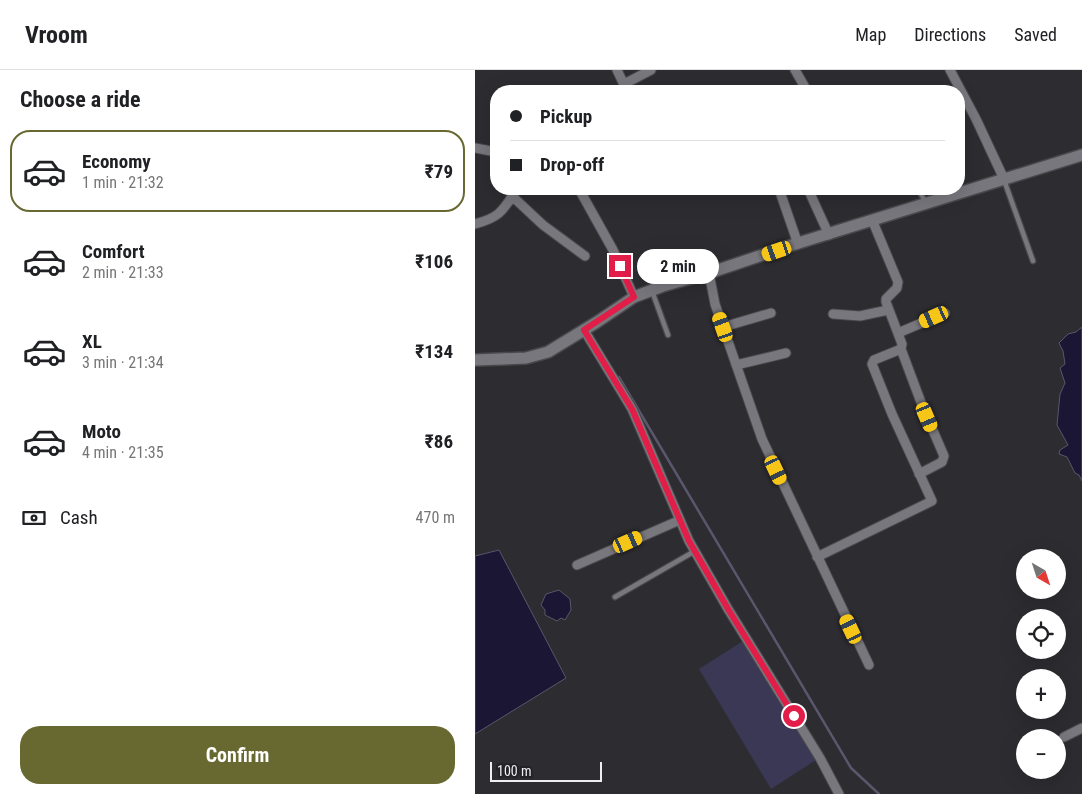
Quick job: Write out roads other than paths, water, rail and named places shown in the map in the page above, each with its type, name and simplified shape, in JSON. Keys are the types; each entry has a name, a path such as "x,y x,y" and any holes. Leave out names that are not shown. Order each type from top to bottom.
{"main road":[{"path":"965,192 1082,155"},
{"path":"475,360 526,358 548,352 634,297 652,290 955,195"}],"street":[{"path":"617,70 624,85"},
{"path":"630,85 651,70"},
{"path":"795,70 804,85"},
{"path":"950,70 958,85"},
{"path":"965,97 1004,179"},
{"path":"475,148 490,151"},
{"path":"475,224 496,217 514,195"},
{"path":"517,195 543,225 585,256"},
{"path":"582,195 613,250 634,297"},
{"path":"781,195 798,244"},
{"path":"811,195 829,235"},
{"path":"873,222 897,282 897,288 886,299 888,310 902,344 901,349 922,405 944,456 942,462 919,474"},
{"path":"709,273 715,304 762,439 869,665"},
{"path":"833,314 861,316 888,310"},
{"path":"723,327 771,313"},
{"path":"898,333 945,313"},
{"path":"584,330 632,409 695,551 728,609 820,758 839,794"},
{"path":"817,558 930,502 931,499 892,414 872,364 875,360 901,349"},
{"path":"736,365 787,353"},
{"path":"577,565 680,520"},
{"path":"1066,736 1082,728"}],"lane":[{"path":"1004,179 1033,261"},
{"path":"922,195 927,204"},
{"path":"652,290 668,334"},
{"path":"615,597 695,551"}],"waterway":[{"path":"619,377 851,768 879,794"}]}
